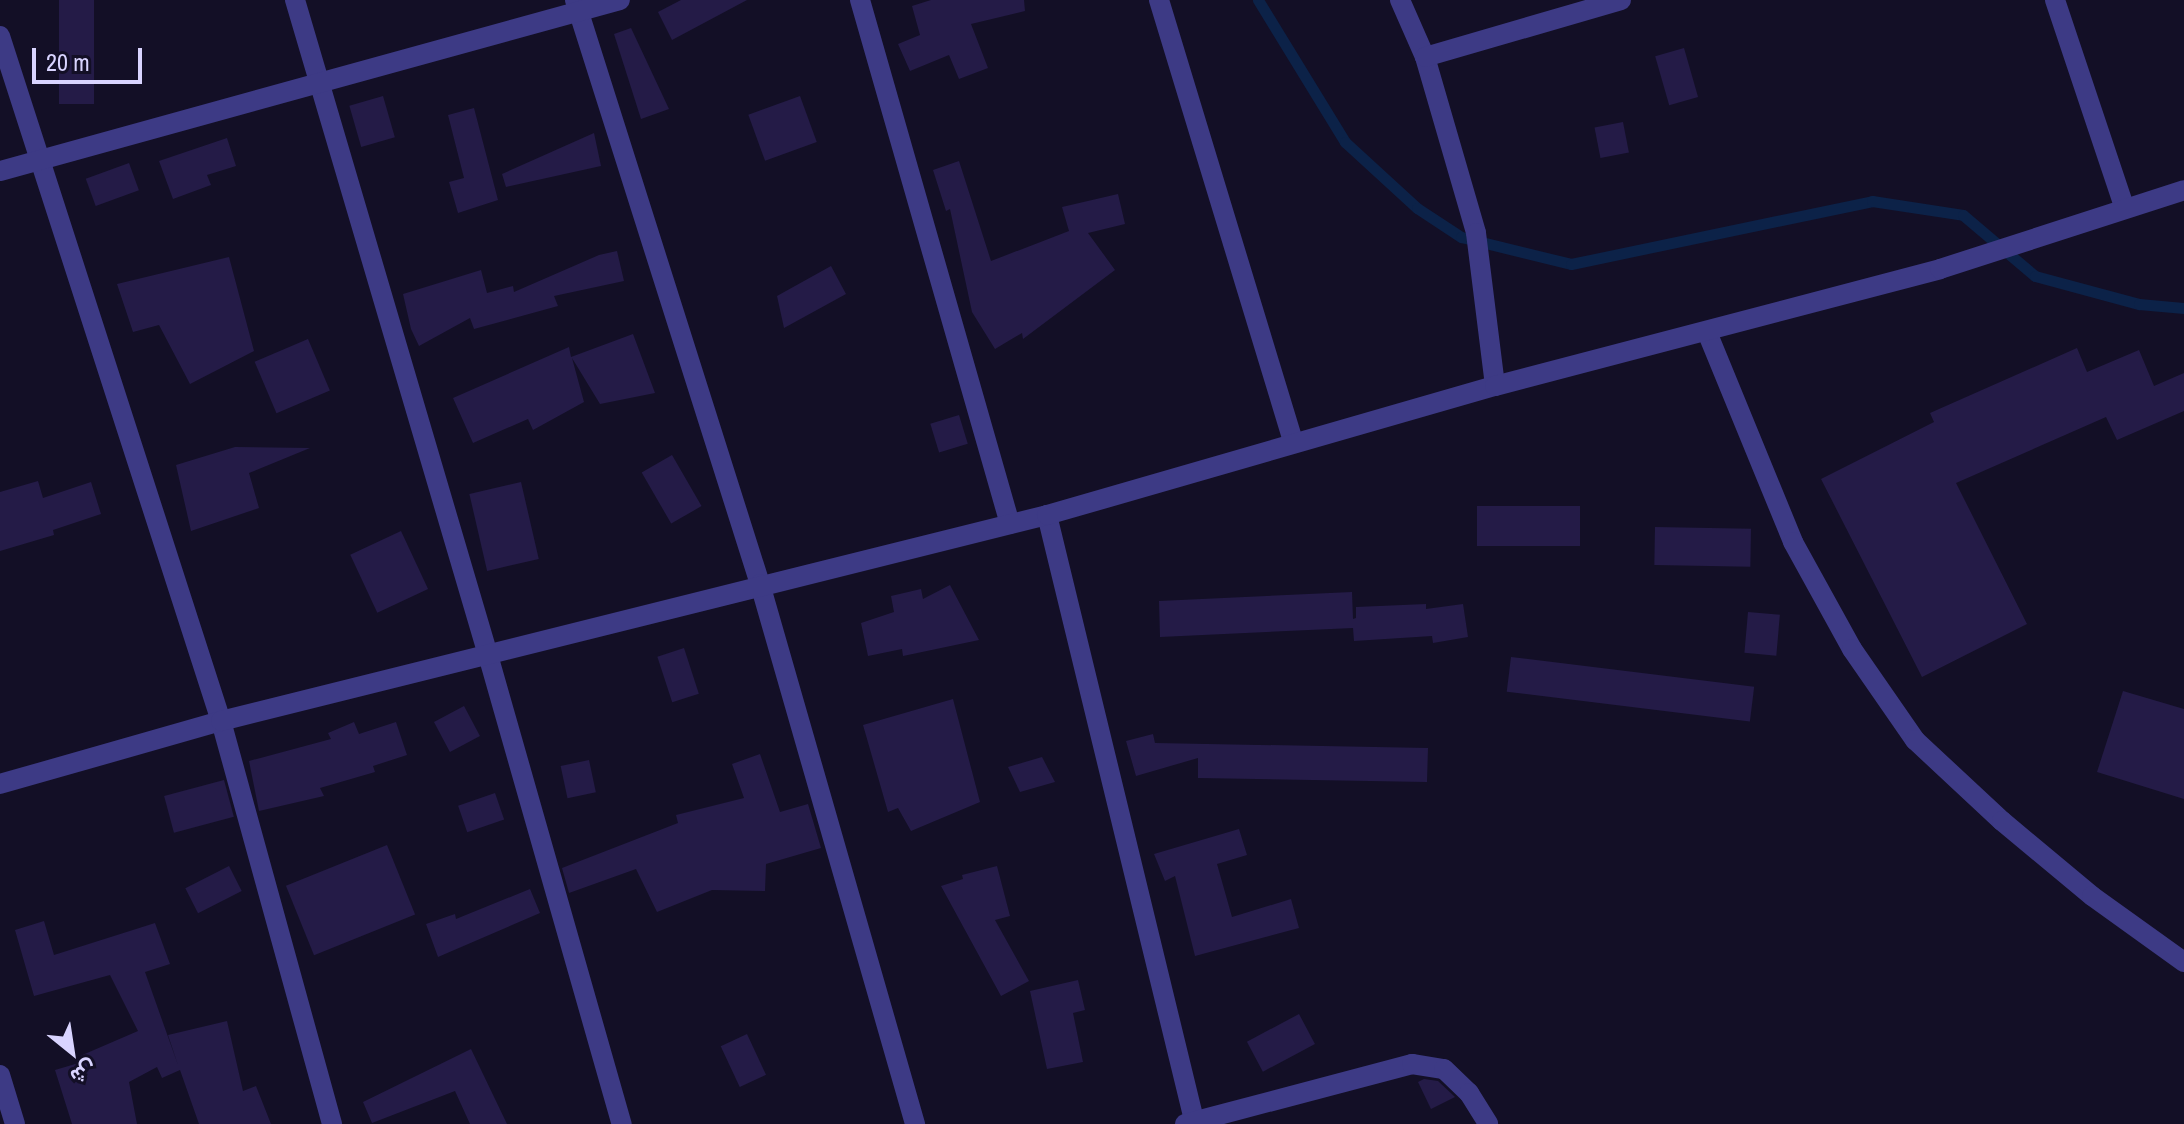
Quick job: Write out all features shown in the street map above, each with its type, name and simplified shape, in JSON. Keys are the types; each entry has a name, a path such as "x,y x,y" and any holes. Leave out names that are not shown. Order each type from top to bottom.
{"street":[{"path":"295,0 622,1124"},
{"path":"0,171 319,85 577,6 620,0"},
{"path":"860,0 1010,524"},
{"path":"1159,0 1294,443"},
{"path":"1400,0 1425,57 1476,233 1495,386"},
{"path":"1425,57 1621,0"},
{"path":"2055,0 2125,209"},
{"path":"577,6 760,584 915,1124"},
{"path":"0,36 221,721 332,1124"},
{"path":"0,784 221,721 760,584 1047,515 1495,386 1940,269 2184,190"},
{"path":"1707,332 1793,542 1852,649 1915,740 2002,821 2092,896 2184,962"},
{"path":"1047,515 1191,1123 1354,1076 1412,1064 1444,1069 1469,1093 1488,1124"},
{"path":"0,1075 15,1124"}],"building":[{"path":"59,0 94,0 94,104 59,104"},
{"path":"681,0 747,0 672,40 658,12"},
{"path":"931,0 1024,0 1025,11 971,24 988,68 959,79 949,55 910,71 898,44 920,35 912,6"},
{"path":"631,28 669,109 641,119 614,34"},
{"path":"1684,48 1698,97 1669,105 1655,56"},
{"path":"383,96 395,137 361,147 349,106"},
{"path":"800,96 817,142 765,161 748,115"},
{"path":"474,108 498,200 458,213 449,182 464,178 448,115"},
{"path":"1623,122 1629,152 1600,158 1595,128"},
{"path":"594,133 601,166 506,187 502,174"},
{"path":"227,138 236,166 207,175 211,185 173,199 159,161"},
{"path":"959,161 991,261 1069,231 1062,207 1118,194 1125,224 1088,233 1115,270 1023,339 1022,333 995,349 972,312 950,209 946,211 933,170"},
{"path":"129,163 139,190 96,206 86,179"},
{"path":"617,251 624,281 554,296 558,306 474,329 470,318 419,346 411,329 403,294 481,270 487,293 513,286 514,292 599,255"},
{"path":"229,257 254,351 190,384 159,325 133,332 117,284"},
{"path":"831,266 846,294 784,328 777,296"},
{"path":"633,334 655,393 600,404 572,358 584,402 533,430 528,419 473,443 453,398 569,347 571,357"},
{"path":"308,339 330,391 276,413 255,362"},
{"path":"2077,348 2087,372 2139,350 2154,386 2184,373 2184,411 2117,440 2106,417 1956,483 2027,624 1922,677 1821,479 1934,422 1930,413"},
{"path":"959,415 968,444 939,452 930,424"},
{"path":"235,447 310,448 249,473 259,508 191,531 176,465"},
{"path":"672,455 702,506 671,524 642,472"},
{"path":"38,481 43,498 91,482 101,514 53,530 54,535 0,551 0,492"},
{"path":"521,482 539,559 487,571 469,494"},
{"path":"1477,506 1580,506 1580,546 1477,546"},
{"path":"1655,527 1751,529 1750,567 1654,565"},
{"path":"401,531 428,589 377,613 350,555"},
{"path":"950,585 979,640 903,656 902,649 868,656 861,623 894,612 891,596 921,589 923,599"},
{"path":"1352,592 1353,619 1356,618 1356,607 1426,604 1426,609 1463,604 1468,637 1433,643 1432,636 1354,641 1353,628 1160,637 1159,601"},
{"path":"1748,612 1780,615 1776,656 1744,653"},
{"path":"684,648 699,694 672,702 657,657"},
{"path":"1511,657 1754,687 1750,722 1507,692"},
{"path":"2123,691 2184,709 2184,799 2097,772"},
{"path":"953,699 980,802 911,831 898,808 888,812 863,725"},
{"path":"464,706 480,736 450,752 434,722"},
{"path":"354,722 359,734 396,722 407,755 373,766 375,772 320,788 324,796 259,811 249,761 331,739 328,733"},
{"path":"1153,734 1155,743 1428,748 1427,782 1198,778 1198,758 1136,776 1126,741"},
{"path":"760,754 780,812 808,804 821,848 766,864 765,891 712,890 657,912 636,869 569,893 562,868 678,823 676,815 744,798 732,764"},
{"path":"1042,757 1055,782 1020,792 1008,767"},
{"path":"589,760 596,792 567,798 561,766"},
{"path":"224,780 234,817 174,833 164,796"},
{"path":"495,793 504,819 467,832 458,806"},
{"path":"1239,829 1247,855 1217,864 1232,917 1291,899 1299,928 1195,956 1175,876 1165,881 1154,854"},
{"path":"387,845 415,915 314,955 286,886"},
{"path":"229,866 242,891 198,913 185,888"},
{"path":"997,866 1010,916 995,920 1029,981 1001,996 941,886 963,879 962,875"},
{"path":"530,889 540,913 438,957 426,924 455,914 456,919"},
{"path":"44,921 54,955 155,923 170,964 145,972 178,1065 168,1035 227,1021 243,1091 256,1086 271,1124 199,1124 180,1070 162,1078 157,1067 129,1082 137,1124 72,1124 55,1070 82,1062 80,1056 138,1031 110,975 34,996 15,930"},
{"path":"1078,980 1085,1010 1073,1013 1083,1062 1047,1069 1030,991"},
{"path":"1299,1014 1315,1044 1263,1072 1247,1042"},
{"path":"747,1034 766,1075 740,1087 721,1046"},
{"path":"471,1049 507,1124 470,1124 455,1091 372,1123 363,1102"},
{"path":"1424,1079 1438,1081 1455,1097 1431,1109 1418,1082"}],"waterway":[{"path":"1258,0 1345,142 1417,208 1461,237 1571,264 1872,201 1963,215 2035,276 2139,304 2184,308"}]}
